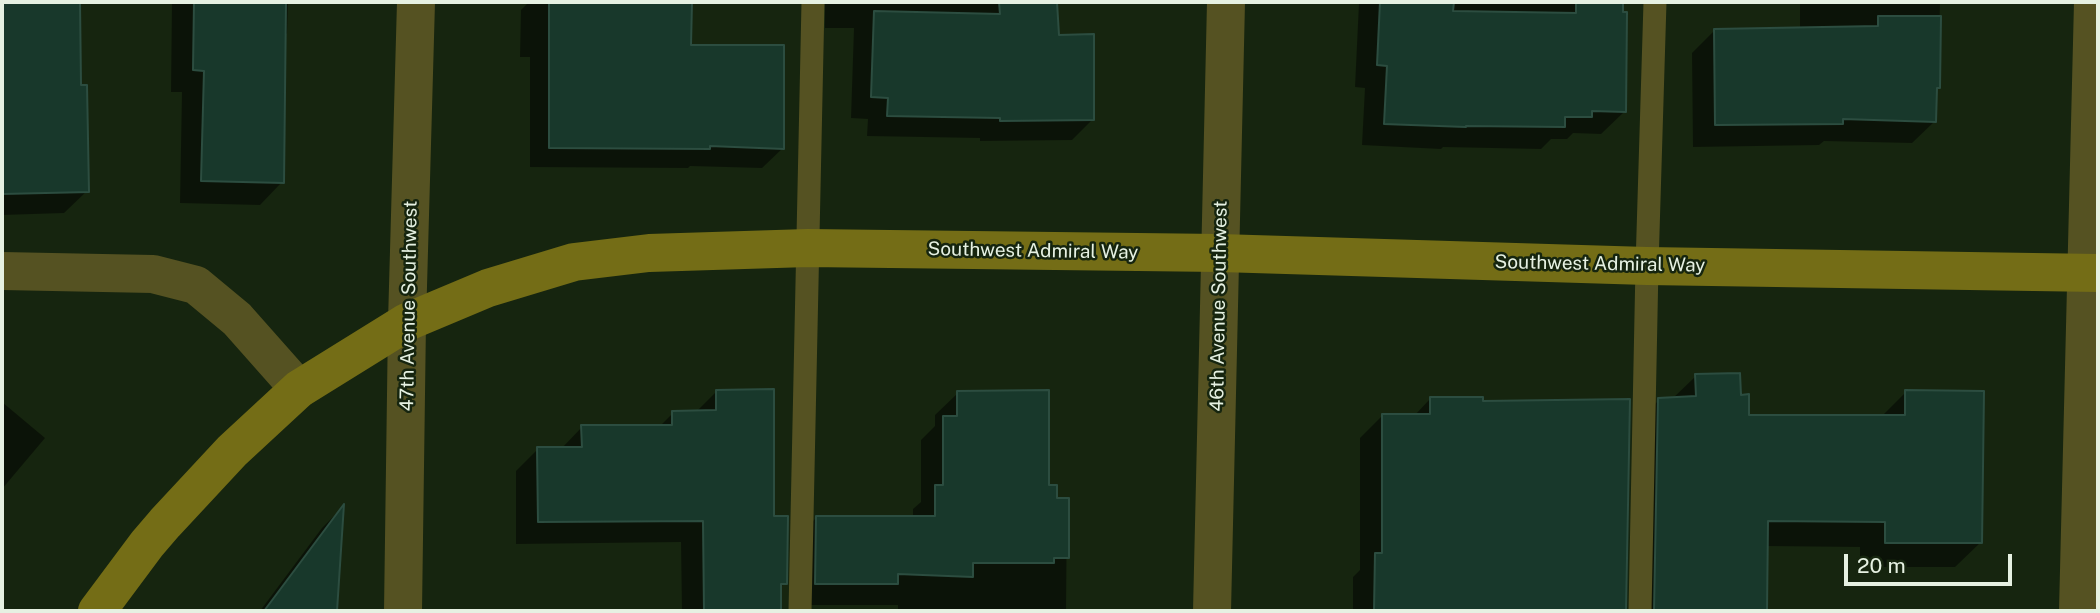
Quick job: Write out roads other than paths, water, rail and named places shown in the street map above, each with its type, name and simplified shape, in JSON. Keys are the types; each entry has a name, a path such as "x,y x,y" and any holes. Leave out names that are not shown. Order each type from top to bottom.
{"main road":[{"name":"Southwest Admiral Way","path":"97,611 165,523 232,452 299,389 407,322 488,288 575,262 649,253 808,248 1220,253 1647,266 2092,273"}],"street":[{"name":"47th Avenue Southwest","path":"403,611 407,322 416,2"},
{"name":"46th Avenue Southwest","path":"1212,611 1226,2"},
{"path":"2078,611 2092,273 2093,2"},
{"path":"2,271 153,274 196,285 237,319 299,389"}],"lane":[{"path":"800,611 813,2"},
{"path":"1640,611 1655,2"}]}
